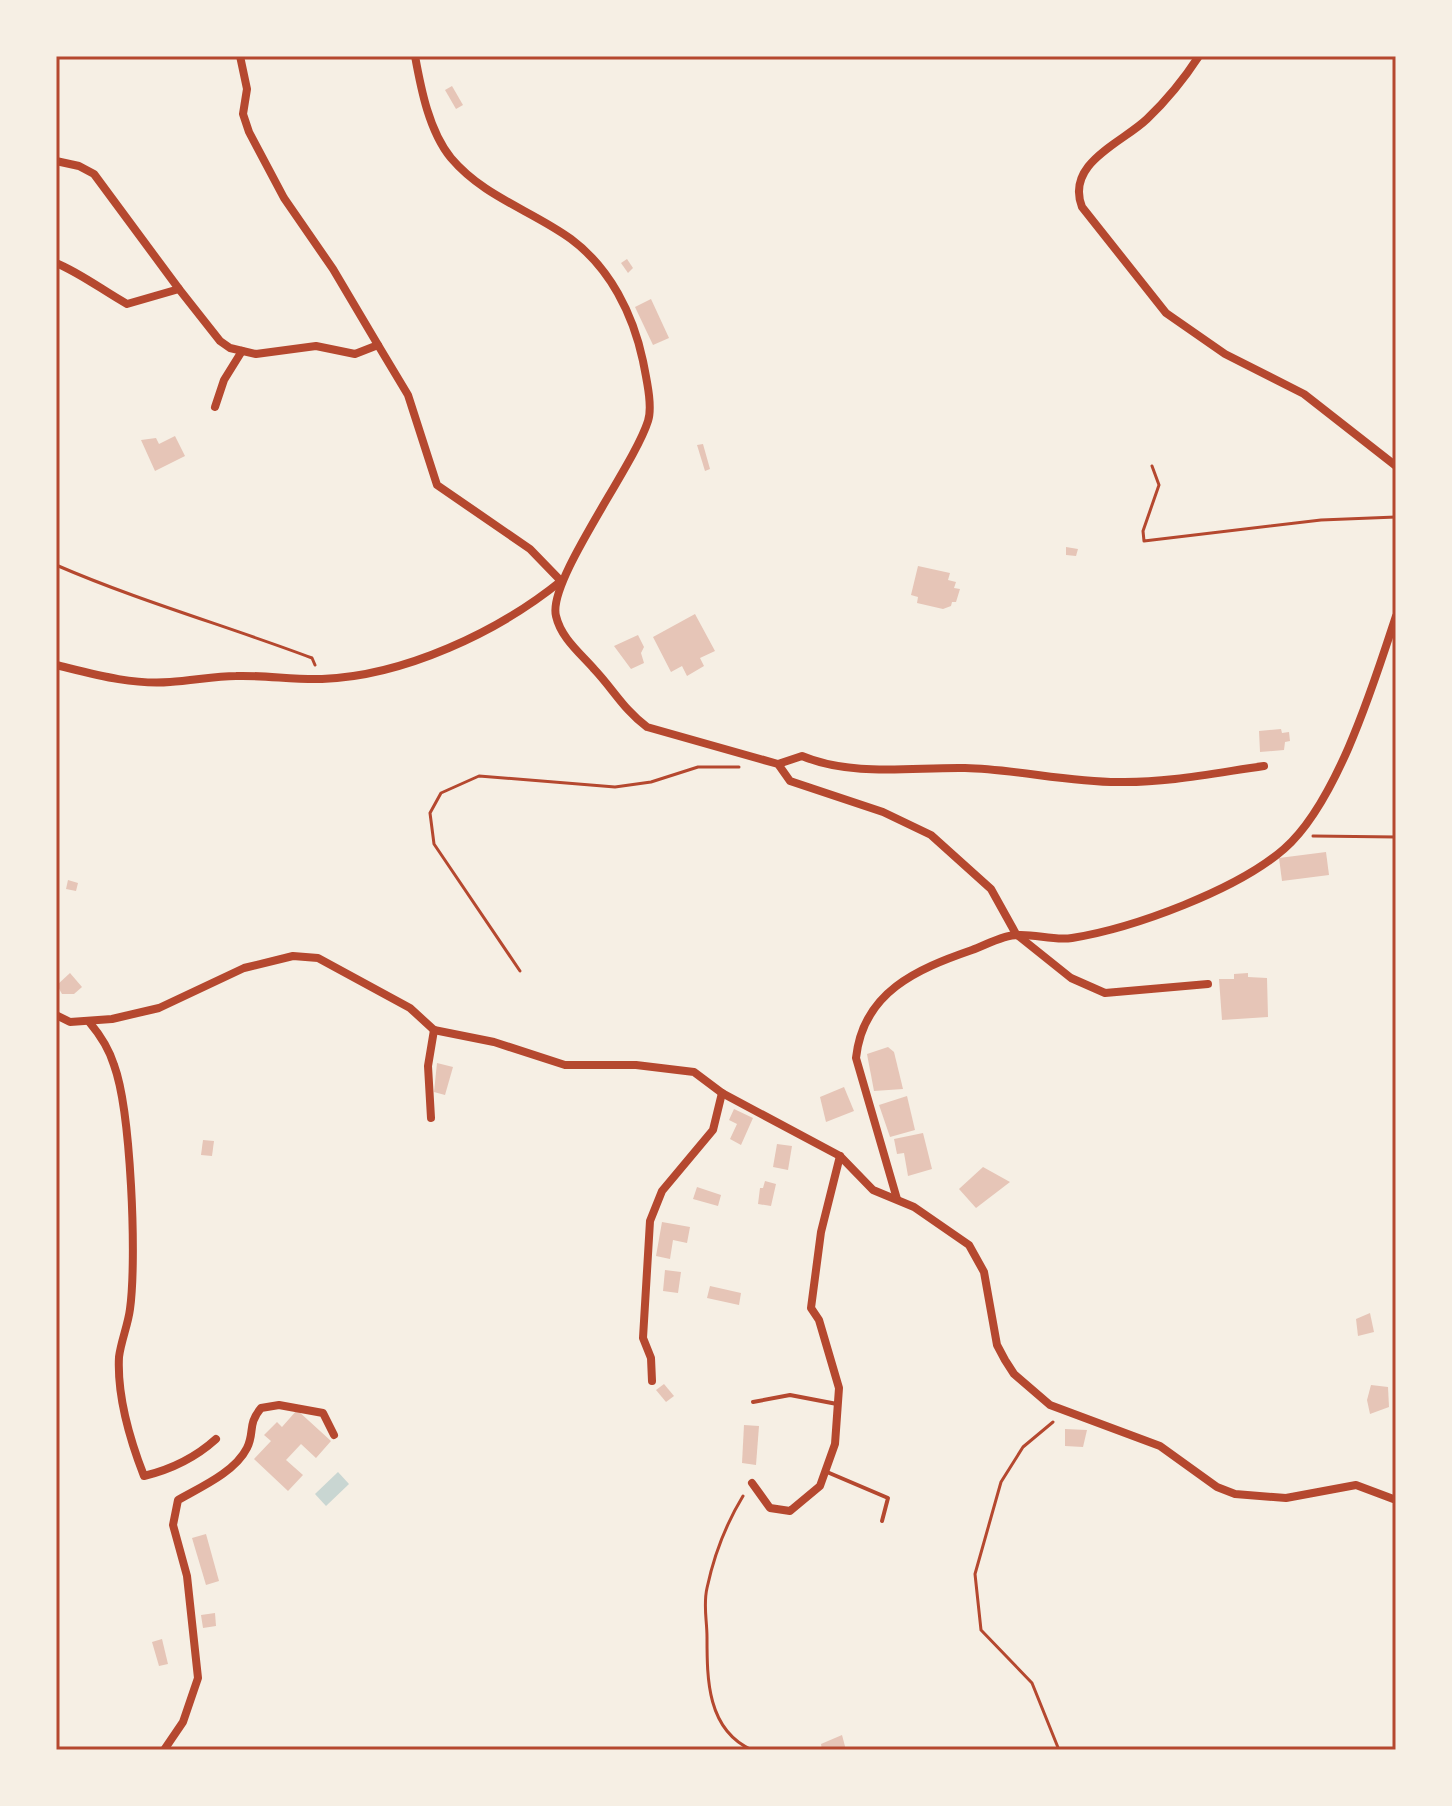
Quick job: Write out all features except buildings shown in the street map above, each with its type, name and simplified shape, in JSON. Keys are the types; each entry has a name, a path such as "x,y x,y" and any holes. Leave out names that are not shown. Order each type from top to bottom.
{"street":[{"path":"240,56 247,89 243,114 249,132 284,198 333,269 408,395 437,485 530,549 561,581"},
{"path":"56,665 116,680 169,683 207,676 321,679 399,665 490,630 531,606 561,581 621,479 649,418 635,333 610,279 591,256 570,238 498,198 450,156 427,106 415,56"},
{"path":"1199,56 1155,112 1091,163 1078,186 1082,207 1166,313 1225,354 1304,394 1396,466"},
{"path":"56,161 79,166 94,174 220,341 256,354 316,346 355,354 378,345"},
{"path":"56,263 89,277 101,290 127,304 179,289"},
{"path":"215,407 224,380 242,351"},
{"path":"561,581 555,613 562,632 630,714 661,732 778,764 790,781 883,812 931,835 991,889 1016,934 1071,978 1105,993 1208,984"},
{"path":"897,1199 856,1058 858,1037 867,1017 894,985 935,961 1016,934 1070,938 1163,912 1263,865 1311,820 1342,759 1376,677 1396,616"},
{"path":"778,764 802,756 822,764 848,768 1000,770 1066,780 1117,782 1168,781 1264,766"},
{"path":"56,1015 70,1022 90,1023 159,1008 244,968 293,956 318,958 355,975 410,1008 434,1030 494,1042 565,1065 636,1065 694,1072 722,1093 840,1156 873,1190 897,1199 969,1245 984,1272 997,1345 1005,1360 1037,1395 1066,1413 1160,1446 1217,1487 1235,1494 1286,1498 1356,1485 1396,1500"},
{"path":"90,1023 103,1038 115,1067 122,1099 131,1239 130,1307 119,1355 138,1459 144,1476 197,1456 216,1439"},
{"path":"431,1118 428,1066 434,1030"},
{"path":"652,1381 651,1358 643,1338 650,1221 662,1191 713,1130 722,1093"},
{"path":"752,1483 770,1508 790,1511 820,1486 827,1472 839,1405 839,1388 819,1320 811,1308 821,1232 840,1156"},
{"path":"164,1750 183,1722 198,1678 187,1576 173,1525 178,1500 237,1465 249,1445 250,1421 261,1408 279,1405 323,1413 334,1435"}],"lane":[{"path":"753,1402 790,1395 839,1405"},
{"path":"827,1472 888,1498 882,1521"}],"path":[{"path":"1152,466 1159,485 1143,531 1144,541 1321,520 1396,517"},
{"path":"56,565 122,593 219,623 312,658 321,679"},
{"path":"520,971 481,908 434,844 430,813 441,793 468,779 488,775 540,783 628,786 698,767 734,768 761,758"},
{"path":"1297,835 1396,837"},
{"path":"1059,1750 1032,1683 981,1630 975,1574 1001,1482 1023,1447 1066,1413"},
{"path":"752,1483 727,1523 704,1602 707,1670 713,1704 723,1726 741,1745 752,1750"}],"shaded area":[{"path":"338,1472 349,1484 326,1506 315,1494"}]}
